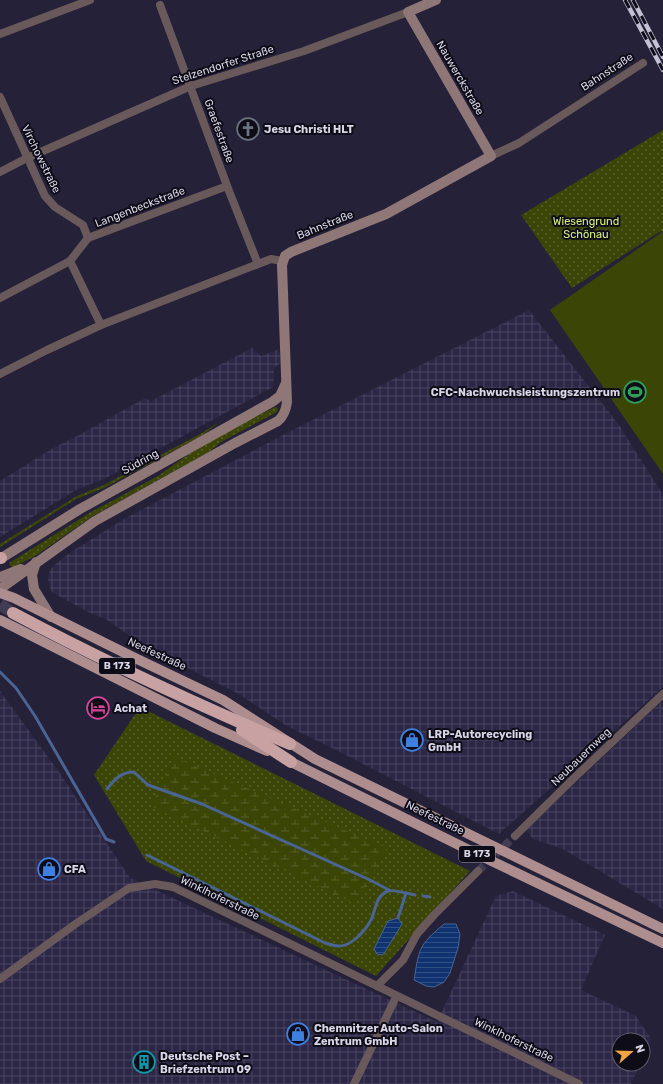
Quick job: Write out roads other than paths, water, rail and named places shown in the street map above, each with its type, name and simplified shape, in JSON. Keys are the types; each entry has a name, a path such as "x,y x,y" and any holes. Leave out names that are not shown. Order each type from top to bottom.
{"highway":[{"name":"Neefestraße","path":"13,613 105,660 223,716 290,744"},
{"name":"Neefestraße","path":"223,716 292,762"}],"main road":[{"name":"Neefestraße","path":"0,593 14,598 223,700 315,759 663,929"},
{"name":"B 173","path":"0,620 215,728 292,762"},
{"name":"Neefestraße","path":"292,762 476,854 663,943"}],"street":[{"path":"0,34 90,0"},
{"name":"Stelzendorfer Straße","path":"0,172 27,158 191,86 304,51 436,0"},
{"name":"Graefestraße","path":"160,5 227,186 258,264"},
{"name":"Nauwerckstraße","path":"408,12 491,156"},
{"name":"Bahnstraße","path":"282,261 285,256 291,252 386,214 491,156 519,143 643,63"},
{"name":"Virchowstraße","path":"0,97 45,196 55,207 83,225 88,238"},
{"name":"Langenbeckstraße","path":"70,261 88,238 227,186"},
{"path":"0,374 101,325 271,259 282,261 286,383 286,411 283,417 95,521 0,589"},
{"path":"0,298 70,261 101,325"},
{"name":"Südring","path":"0,558 80,509 272,402 280,396 286,383"},
{"path":"0,577 36,562"},
{"path":"36,562 32,575 34,589 51,617"},
{"name":"Neubauernweg","path":"516,836 573,779 663,694"},
{"path":"376,986 403,960 417,934 478,871"},
{"name":"Winklhoferstraße","path":"0,979 74,925 129,888 155,884 173,887 396,997 579,1084"},
{"path":"354,1084 396,997"}],"water":[{"path":"398,918 402,924 383,955 377,954 374,949 388,921"},
{"path":"444,924 456,924 460,934 458,948 450,973 444,982 434,987 426,986 414,980 419,955 426,941"}],"waterway":[{"path":"0,672 16,688 35,716 106,839 114,842"},
{"path":"107,789 113,782 125,773 134,772 148,785 202,804 389,890"},
{"path":"147,855 325,943 335,946 343,946 357,938 371,920 376,904 384,893 393,891 415,895"},
{"path":"398,918 406,893"},
{"path":"423,896 430,897"}],"tunnel":[{"path":"0,604 13,613"},
{"path":"478,871 515,836"}],"railway":[{"path":"625,0 663,70"},
{"path":"633,0 663,57"}],"place":[{"name":"Jesu Christi HLT","path":"248,129"},
{"name":"CFC-Nachwuchsleistungszentrum","path":"635,392"},
{"name":"Achat","path":"98,708"},
{"name":"LRP-Autorecycling GmbH","path":"412,740"},
{"name":"CFA","path":"49,869"},
{"name":"Chemnitzer Auto-Salon Zentrum GmbH","path":"298,1034"},
{"name":"Deutsche Post – Briefzentrum 09","path":"144,1062"}],"park label":[{"name":"Wiesengrund Schönau","path":"586,227"}]}
